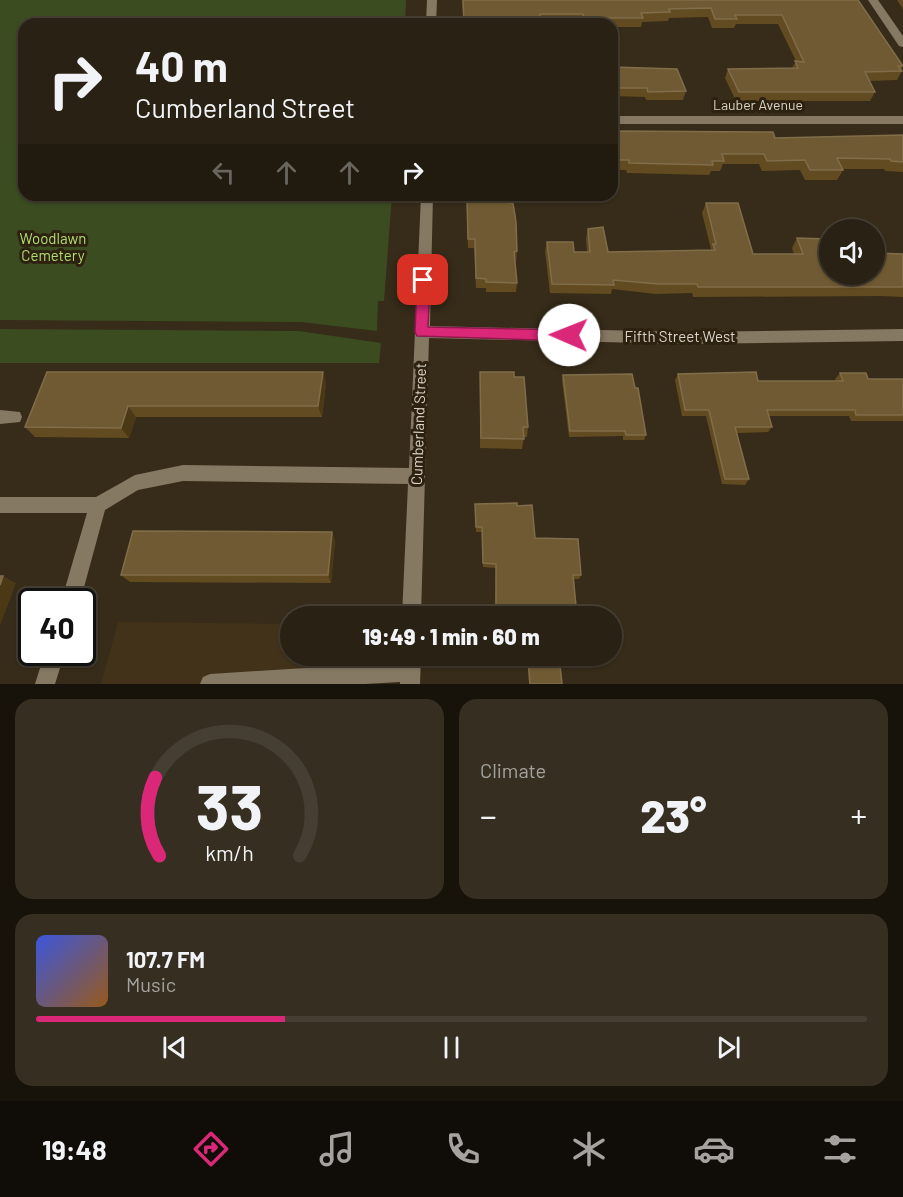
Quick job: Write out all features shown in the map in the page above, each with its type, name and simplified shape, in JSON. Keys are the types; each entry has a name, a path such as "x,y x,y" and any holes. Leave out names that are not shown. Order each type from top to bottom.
{"street":[{"path":"431,18 432,0"},
{"path":"873,0 903,45"},
{"name":"Lauber Avenue","path":"618,120 903,120"},
{"name":"Cumberland Street","path":"412,606 427,201"},
{"name":"Fifth Street West","path":"422,332 685,338 903,335"},
{"path":"0,505 98,505 135,483 183,473 417,476"},
{"path":"74,588 98,505"},
{"path":"45,684 51,666"},
{"path":"210,684 410,670"}],"shaded area":[{"path":"118,622 280,624 280,666 356,666 355,684 101,684"}],"green space":[{"name":"Woodlawn Cemetery","path":"0,0 406,0 405,18 18,18 18,201 392,201 384,301 378,301 377,331 301,322 0,320"},
{"path":"0,329 299,331 381,343 379,363 0,363"}],"building":[{"path":"463,0 858,0 903,66 898,66 902,71 865,72 875,92 739,92 728,69 798,68 795,61 804,62 782,15 735,15 737,19 715,19 711,8 669,9 670,12 641,13 643,18 584,18 583,14 540,14 540,18 464,18"},
{"path":"618,67 677,69 686,91 648,92 647,88 618,88"},
{"path":"618,131 773,132 775,138 903,135 903,162 890,159 837,158 843,170 810,170 805,160 767,161 764,154 722,154 724,161 712,161 713,165 629,163 629,160 618,160"},
{"path":"467,201 509,201 513,203 516,222 517,251 514,252 517,283 486,282 486,279 476,278 475,239 468,239"},
{"path":"706,203 738,203 753,254 803,254 797,238 819,239 819,285 885,285 885,253 903,254 903,287 698,287 697,284 659,284 613,280 614,285 552,284 547,242 573,242 574,252 590,252 588,229 603,227 608,252 715,250 713,244 716,244"},
{"path":"47,372 323,372 318,406 128,406 121,428 25,427"},
{"path":"480,372 514,372 514,377 524,377 528,427 523,427 524,439 481,438"},
{"path":"756,372 758,381 843,381 840,373 866,373 868,379 903,379 903,415 856,415 855,410 767,410 772,427 735,427 749,479 725,479 709,410 685,410 678,374"},
{"path":"632,374 635,388 638,388 646,435 626,435 625,431 570,431 563,375"},
{"path":"475,504 532,505 535,538 578,539 581,575 573,575 576,606 496,606 496,564 483,563 482,527 476,527"},
{"path":"133,531 332,532 328,575 121,575"},
{"path":"529,666 560,666 562,684 530,684"}],"route":[{"path":"423,280 422,332 569,335"}]}
